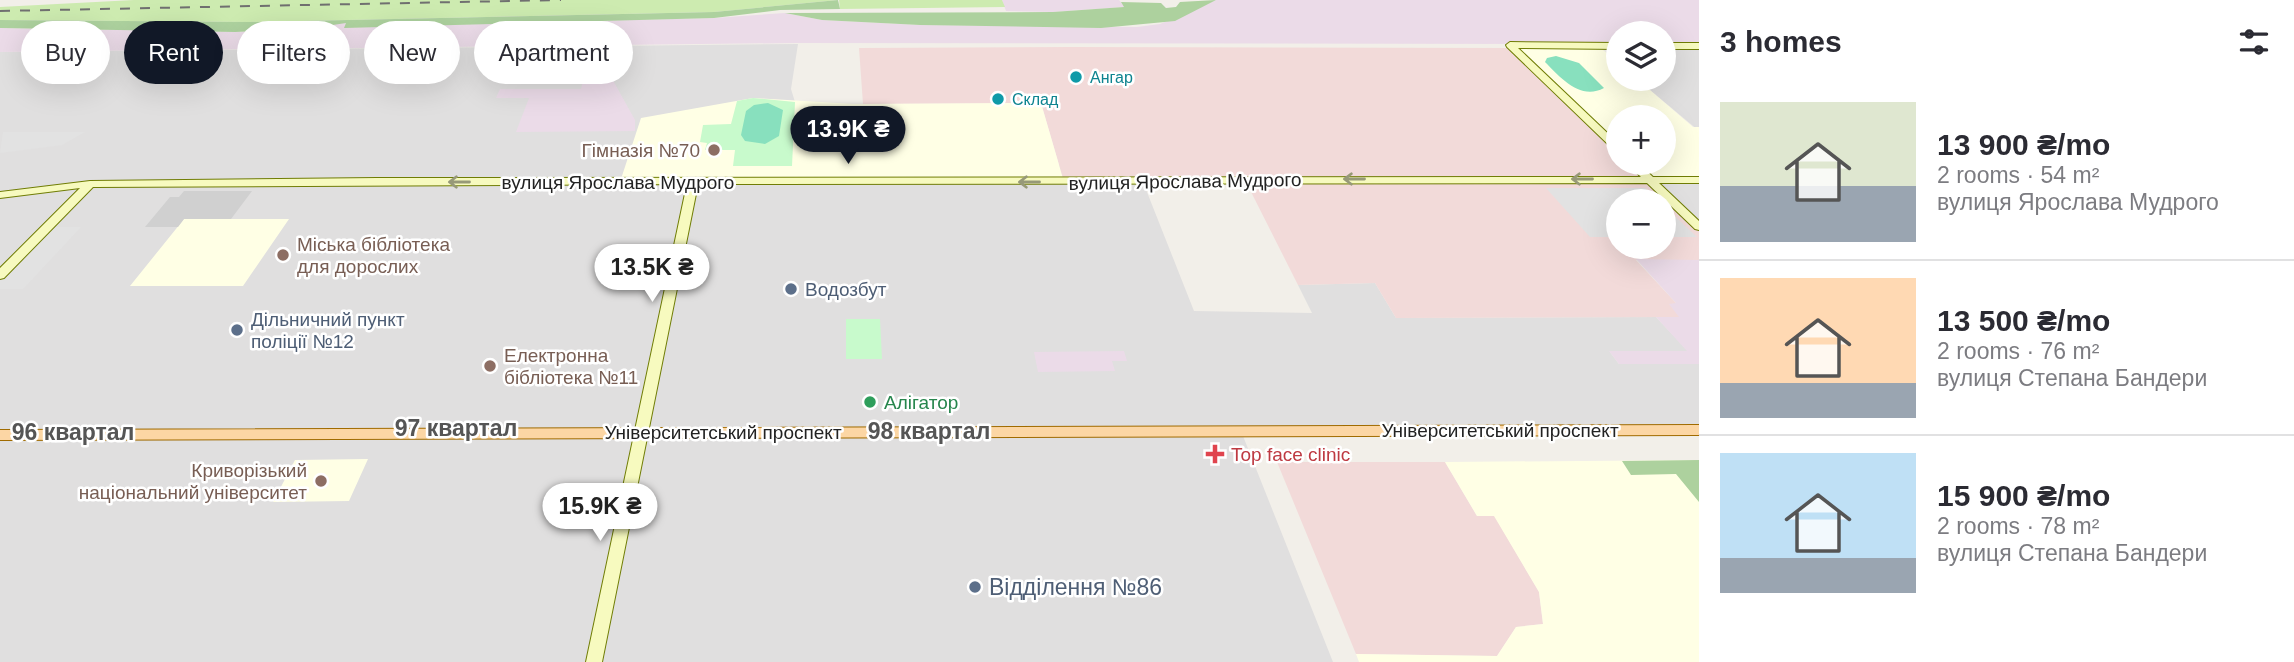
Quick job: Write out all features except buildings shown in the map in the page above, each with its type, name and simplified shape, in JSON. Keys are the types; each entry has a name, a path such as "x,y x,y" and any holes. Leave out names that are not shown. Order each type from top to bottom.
{"main road":[{"name":"Університетський проспект","path":"0,435 1699,430"}],"street":[{"path":"1510,45 1606,46"},
{"path":"1510,45 1606,137"},
{"path":"1676,46 1699,46"},
{"path":"1645,175 1699,227"},
{"name":"вулиця Ярослава Мудрого","path":"0,195 90,184 1699,180"},
{"path":"594,662 693,182"},
{"path":"0,275 90,184"}],"shaded area":[{"path":"1002,0 1119,0 1125,7 1053,12 1006,11"},
{"path":"1216,0 1699,0 1699,44 1676,44 1676,21 1606,21 1606,44 633,45 633,21 591,21 785,13 822,20 920,25 1137,27 1160,24"},
{"path":"460,24 474,24 474,47 460,47"},
{"path":"350,27 364,27 364,48 350,48"},
{"path":"0,28 21,28 21,52 0,52"},
{"path":"110,30 124,30 124,51 110,51"},
{"path":"223,32 235,32 237,49 223,49"},
{"path":"798,44 791,89 795,102 753,98 1143,182 1194,311 1312,313 1298,285 1375,283 1396,318 1656,317 1688,351 1610,352 1619,364 1699,364 1699,430 1241,431 1333,662 0,662 0,52 21,52 21,84 110,84 110,51 124,51 124,84 223,84 223,50 237,50 237,84 350,84 350,48 364,48 364,84 460,84 460,47 474,47 474,84 633,84 633,46"},
{"path":"1511,45 1598,46 1606,52 1606,91 1651,91 1667,105 1606,105 1606,137"},
{"path":"1676,46 1699,46 1699,131 1676,112 1676,105 1668,105 1651,91 1676,91"},
{"path":"859,48 1513,48 1606,137 1606,175 1645,175 1659,189 1606,189 1606,259 1676,259 1676,205 1699,227 1699,260 1636,260 1677,304 1670,304 1680,317 1396,318 1375,283 1298,285 1245,180 1064,182 1041,103 863,104"},
{"path":"582,84 615,84 635,120 635,131 516,132 529,98 496,98 500,89 581,89"},
{"path":"753,98 854,104 1041,103 1064,182 620,182 641,118"},
{"path":"1676,112 1693,127 1699,127 1699,180 1649,179 1645,175 1676,175"},
{"path":"3,132 85,132 62,145 0,153"},
{"path":"1649,179 1699,180 1699,227 1676,205 1676,189 1659,189"},
{"path":"1546,188 1646,189 1606,189 1606,237 1590,237"},
{"path":"184,191 252,191 231,219 184,219 178,227 145,227 170,197 179,197"},
{"path":"1676,217 1697,237 1676,237"},
{"path":"184,219 289,219 243,286 130,286"},
{"path":"47,227 81,227 23,289 0,289 0,275"},
{"path":"1636,259 1699,260 1699,364 1619,364 1609,351 1687,351 1656,317 1679,317 1669,304 1676,303"},
{"path":"1124,351 1127,361 1112,361 1115,371 1038,372 1034,352"},
{"name":"Криворізький національний університет","path":"368,459 349,501 273,502 295,460"},
{"path":"1699,460 1699,662 1359,662 1356,654 1497,656 1516,627 1543,624 1539,592 1494,516 1477,516 1445,462"},
{"path":"1277,462 1445,462 1477,516 1494,515 1539,592 1543,624 1516,627 1497,656 1356,654"}],"green space":[{"path":"134,0 838,0 714,12 237,22 0,20 0,7"},
{"path":"838,0 840,9 780,10 714,18 474,21 474,24 460,25 460,21 364,21 364,27 350,28 350,21 296,21 714,12"},
{"path":"839,0 1002,0 1005,7 840,9"},
{"path":"1216,0 1175,21 1101,28 920,25 822,20 785,13 1053,12 1124,7 1121,2 1161,3 1166,8 1176,7 1180,2"},
{"path":"0,20 124,21 124,30 110,30 110,21 21,21 21,28 0,28"},
{"path":"223,22 237,22 237,32 223,32"},
{"path":"1556,56 1579,63 1604,88 1587,92 1571,86 1545,62 1547,58"},
{"path":"753,98 795,102 792,166 733,166 735,150 705,150 707,143 700,142 703,125 731,124 737,101"},
{"path":"768,103 783,110 779,136 765,144 745,141 741,135 746,111 754,105"},
{"path":"846,319 880,319 882,359 846,359"},
{"path":"1699,460 1699,502 1676,474 1631,475 1622,461"}],"railway":[{"path":"0,11 561,0"}],"place":[{"name":"Ангар","path":"1076,77"},
{"name":"Склад","path":"998,99"},
{"name":"Гімназія №70","path":"714,150"},
{"name":"Міська бібліотека для дорослих","path":"283,255"},
{"name":"Водозбут","path":"791,289"},
{"name":"Дільничний пункт поліції №12","path":"237,330"},
{"name":"Електронна бібліотека №11","path":"490,366"},
{"name":"Алігатор","path":"870,402"},
{"name":"Top face clinic","path":"1215,454"},
{"name":"Криворізький національний університет","path":"321,481"},
{"name":"Відділення №86","path":"975,587"}],"district":[{"name":"97 квартал","path":"456,428"},
{"name":"98 квартал","path":"929,431"},
{"name":"96 квартал","path":"73,432"}]}
